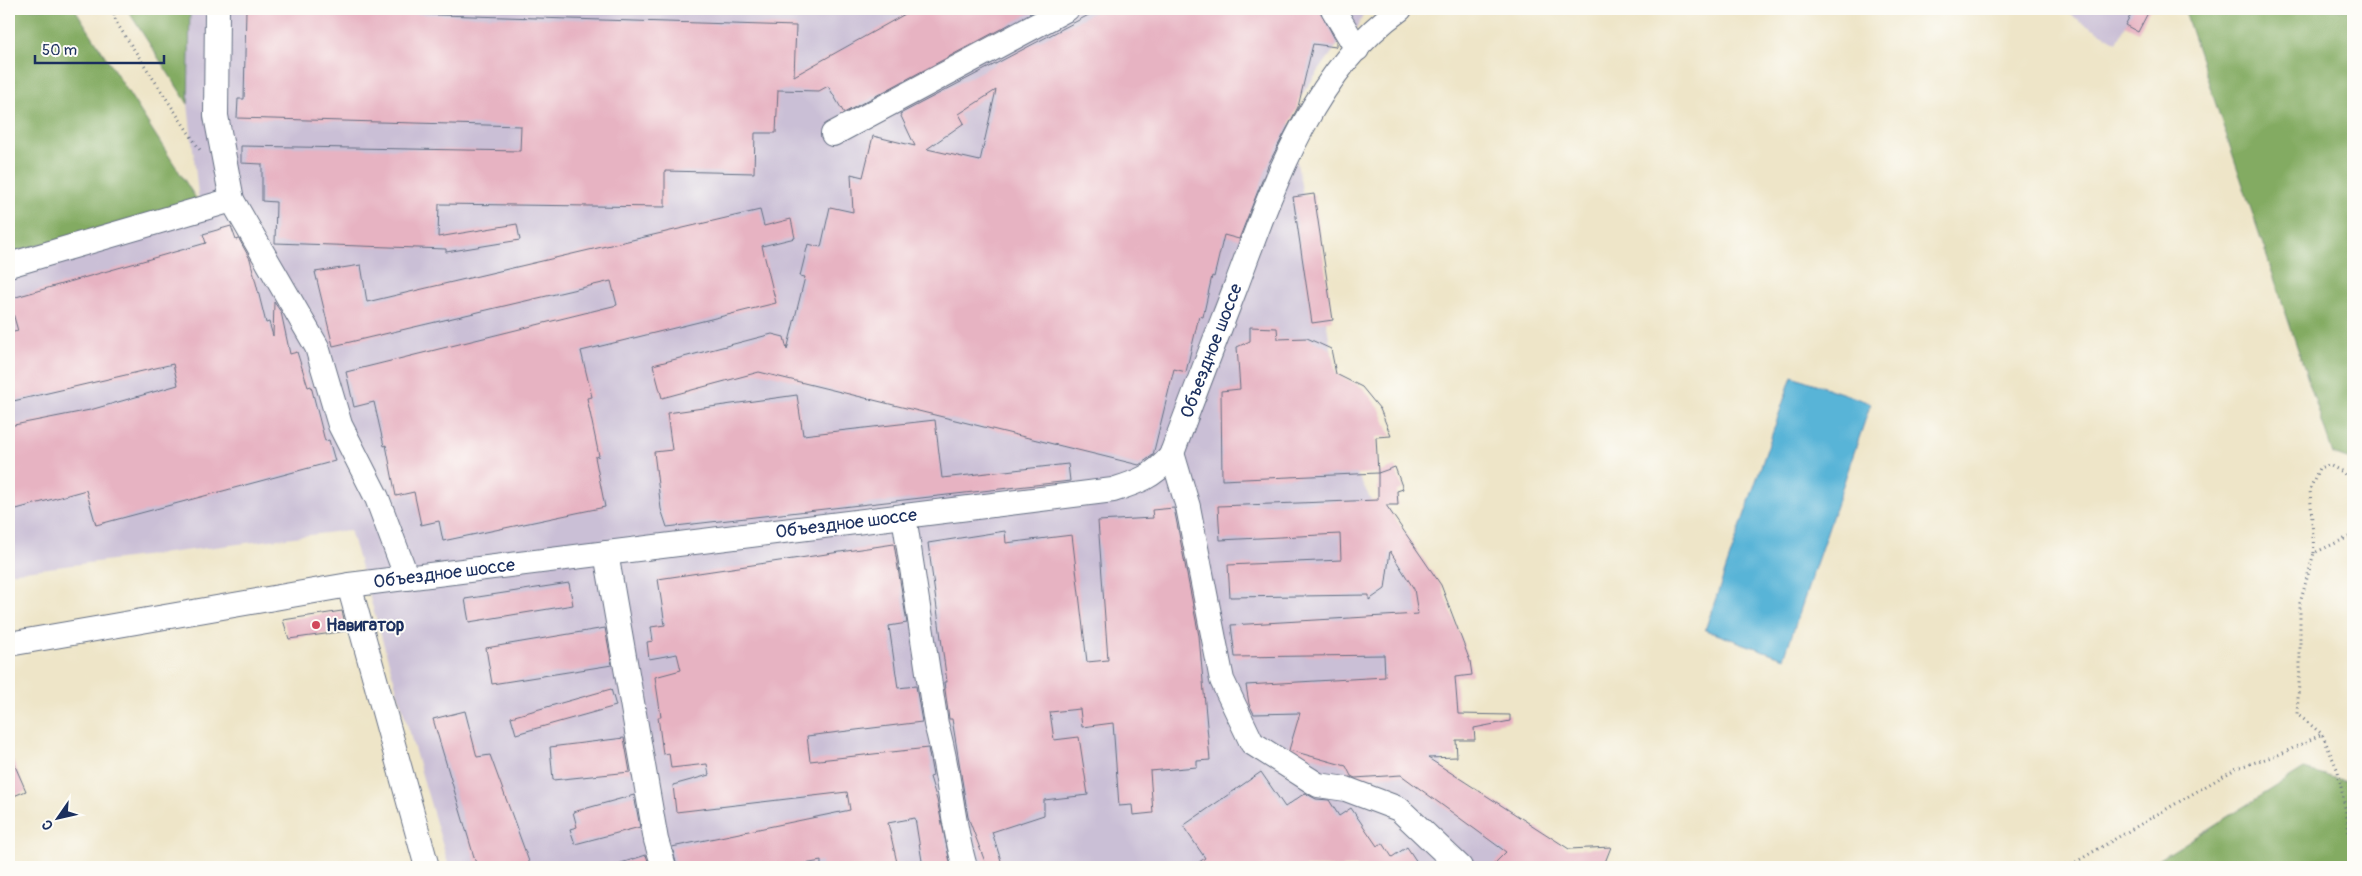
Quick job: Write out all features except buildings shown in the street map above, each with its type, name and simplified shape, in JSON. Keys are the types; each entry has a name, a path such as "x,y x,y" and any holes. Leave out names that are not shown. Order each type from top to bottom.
{"street":[{"path":"217,9 216,116 232,200 317,347 340,425 377,498 407,578"},
{"path":"833,134 1067,9"},
{"path":"1333,9 1356,49"},
{"name":"Объездное шоссе","path":"9,644 349,585 1113,490 1142,480 1158,471 1172,453 1275,181 1314,104 1356,49 1381,22 1400,9"},
{"path":"9,265 232,200"},
{"path":"1172,453 1188,507 1222,680 1252,743 1318,785 1346,789 1399,809 1460,867"},
{"path":"904,516 936,724 943,749 947,783 965,867"},
{"path":"606,553 656,840 664,867"},
{"path":"349,585 427,867"}],"path":[{"path":"113,9 116,22 206,160"},
{"path":"2351,867 2348,823 2338,771 2322,734 2296,714 2300,668 2300,603 2314,553 2310,488 2319,468 2329,465 2343,472 2353,486"},
{"path":"2314,553 2353,536"},
{"path":"2067,867 2237,768 2281,754 2322,734"}],"shaded area":[{"path":"190,9 1366,9 1357,28 1336,47 1288,114 1353,467 1442,627 1442,781 1549,867 449,867 350,530 9,573 9,253 199,203 188,104"},
{"path":"2060,9 2134,9 2117,42"}],"green space":[{"path":"9,9 75,9 199,203 9,253"},
{"path":"127,9 190,9 188,104"},
{"path":"2184,9 2349,9 2353,13 2353,461 2333,454"},
{"path":"2304,769 2353,783 2353,867 2147,867"}],"water":[{"path":"1792,376 1871,403 1784,658 1705,630"}],"place":[{"name":"Навигатор","path":"316,625"}]}
